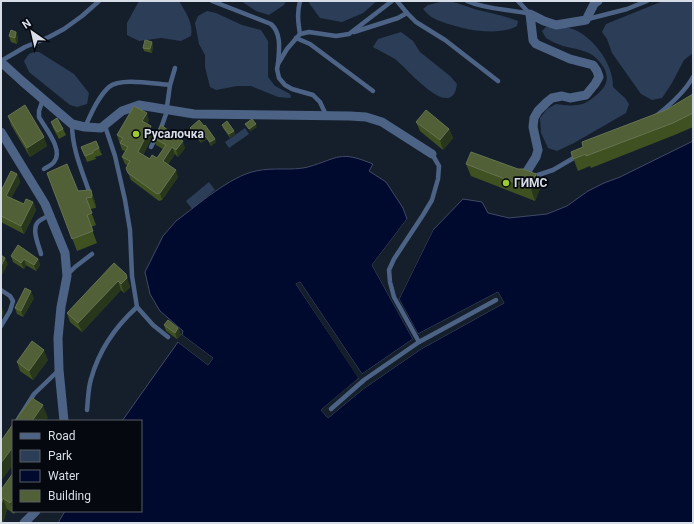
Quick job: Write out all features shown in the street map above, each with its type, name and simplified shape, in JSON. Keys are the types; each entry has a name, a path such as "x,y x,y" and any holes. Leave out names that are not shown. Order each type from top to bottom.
{"street":[{"path":"530,14 556,25 586,20 594,4 598,1"},
{"path":"512,173 524,176 536,158 538,150 533,127 534,118 538,111 552,98 562,96 570,98 586,95 595,84 598,77 597,71 593,65 570,59 536,44 533,40 530,14"},
{"path":"1,62 72,124 85,127 101,128 122,111 139,105 194,114 326,115 366,117 382,122 432,154"},
{"path":"1,132 37,189 66,253 67,276 61,307 58,338 59,370 64,417"},
{"path":"24,523 35,512"}],"lane":[{"path":"1,62 25,47 50,37 64,29 99,1"},
{"path":"212,1 272,24 277,29 279,37 277,69 279,78 285,85 292,89 313,95 320,102 326,115"},
{"path":"300,1 298,10 300,34"},
{"path":"349,34 392,1"},
{"path":"397,1 407,14 416,22 445,40 498,81"},
{"path":"467,1 484,8 511,10 530,14"},
{"path":"518,1 530,14"},
{"path":"586,20 627,9 647,1"},
{"path":"278,64 287,49 300,34 309,32 336,36 349,34 407,14"},
{"path":"296,38 310,44 373,91"},
{"path":"151,147 161,128 167,110 170,85 175,68"},
{"path":"652,119 668,106 691,83 693,77"},
{"path":"85,127 93,108 109,86 128,81 170,85"},
{"path":"42,99 39,117 57,146 58,154 54,162 44,169"},
{"path":"72,124 72,137 76,155 90,194"},
{"path":"105,126 115,156 125,200 130,230 132,276 137,307 153,325 168,337"},
{"path":"524,176 530,178 538,176 553,170 582,153"},
{"path":"419,342 394,297 390,282 389,270 394,259 432,200 438,179 439,166 432,154"},
{"path":"41,254 36,227 38,222 50,215"},
{"path":"67,276 75,267 92,254"},
{"path":"1,290 10,296 13,301 10,311 1,326"},
{"path":"331,409 364,380 419,342 496,300"},
{"path":"87,410 90,380 98,357 109,337 124,319 137,307"},
{"path":"18,420 34,394 59,370"}],"green space":[{"path":"139,1 179,1 190,22 192,31 191,36 181,41 161,38 139,41 127,35 127,23"},
{"path":"241,1 286,1 284,5 269,15 256,11"},
{"path":"309,1 377,1 363,13 342,22 320,18"},
{"path":"444,1 457,3 513,19 518,21 517,26 509,30 499,31 464,28 453,26 435,19 423,9 428,5"},
{"path":"663,1 693,1 693,53 684,60 662,98 652,100 641,94 612,53 607,39 602,32 606,24"},
{"path":"207,11 216,13 242,25 261,30 268,41 268,77 275,86 290,94 290,98 278,97 251,86 237,86 216,90 210,87 205,67 205,55 199,44 195,23 198,16"},
{"path":"546,27 565,27 574,29 591,41 605,58 612,78 613,87 629,104 626,113 557,151 548,148 541,133 540,118 547,109 556,104 584,104 599,93 606,84 607,79 602,64 594,56 581,50 561,45 546,38 542,31"},
{"path":"401,32 413,41 420,52 450,76 457,84 453,95 447,98 438,96 428,90 395,59 373,47 378,39"},
{"path":"39,52 74,74 89,93 87,104 77,107 70,105 29,72 24,61 29,54"},
{"path":"245,128 249,134 229,148 225,142"},
{"path":"209,182 215,190 192,209 186,201"}],"water":[{"path":"693,141 693,523 58,523 64,512 142,512 142,420 123,420 178,342 208,365 213,358 182,335 183,331 160,311 150,294 145,272 163,236 176,221 225,185 246,174 256,171 308,167 333,158 346,156 373,164 369,171 386,182 403,208 407,219 372,265 413,339 362,374 300,282 296,284 359,378 321,410 328,418 363,389 421,349 504,303 498,292 418,334 399,299 433,230 463,199 482,202 488,213 509,218 547,214 567,206 588,191"}],"pier":[{"path":"407,219 409,220 375,265 415,339 363,376 299,285 360,377 324,410 329,416 362,387 420,347 502,302 497,294 419,336 417,335 397,299 431,229 433,230 399,299 418,334 498,292 504,303 421,349 363,389 328,418 321,410 358,378 296,284 300,282 362,374 413,339 372,265"},
{"path":"182,335 213,358 208,365 178,342 179,340 208,362 210,359 181,337"}],"building":[{"path":"11,30 16,32 15,38 9,36"},
{"path":"145,40 152,42 150,49 143,48"},
{"path":"693,94 693,113 673,123 586,156 586,154 573,159 571,152 583,147 582,142 666,110"},
{"path":"25,105 44,137 27,148 8,116"},
{"path":"134,106 147,113 142,121 151,126 138,152 150,159 152,155 157,158 166,145 154,138 161,125 183,141 176,150 172,147 163,161 176,170 160,193 157,194 128,173 126,168 130,161 122,157 128,147 120,143 123,138 117,135"},
{"path":"426,110 449,129 440,140 416,122"},
{"path":"57,118 63,129 57,132 51,122"},
{"path":"252,119 256,124 249,129 245,124"},
{"path":"199,120 204,126 205,125 215,139 210,142 205,136 200,140 190,128"},
{"path":"227,121 234,131 229,134 222,125"},
{"path":"96,141 99,148 93,151 93,153 85,156 81,147"},
{"path":"471,152 536,174 531,189 466,164"},
{"path":"67,164 78,191 91,190 92,197 86,198 92,213 87,215 93,231 72,239 47,173"},
{"path":"11,171 17,174 6,196 24,204 26,199 33,202 21,226 1,216 1,191"},
{"path":"18,245 38,259 34,265 24,259 21,263 11,256"},
{"path":"1,255 5,258 1,266"},
{"path":"114,263 126,274 127,278 121,284 118,281 78,323 67,313"},
{"path":"25,288 31,291 21,311 15,308"},
{"path":"168,320 178,328 175,333 164,325"},
{"path":"32,341 44,350 29,371 17,362"},
{"path":"32,398 43,405 33,420 16,420"},
{"path":"12,425 12,448 1,463 1,441"},
{"path":"12,474 12,500 10,503 3,498 1,505 1,490"}],"place":[{"name":"Русалочка","path":"136,134"},
{"name":"ГИМС","path":"506,183"}]}
